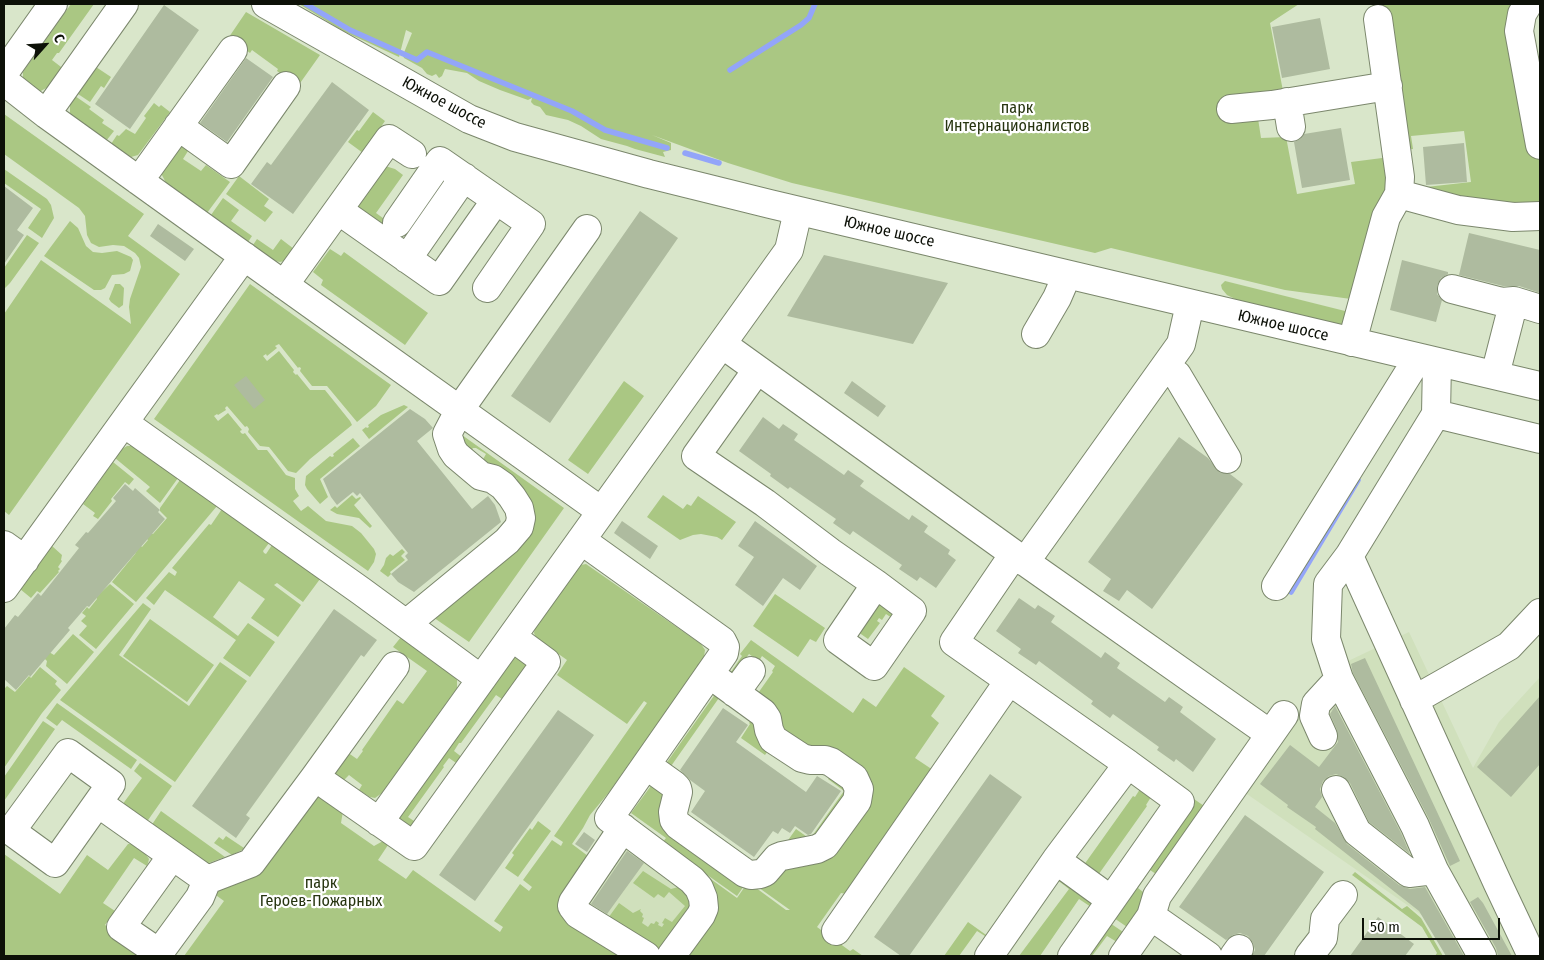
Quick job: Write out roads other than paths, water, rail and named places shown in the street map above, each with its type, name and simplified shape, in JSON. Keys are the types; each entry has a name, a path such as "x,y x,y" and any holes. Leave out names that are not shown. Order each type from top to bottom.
{"street":[{"path":"4,73 53,4"},
{"path":"46,114 124,4"},
{"name":"Южное шоссе","path":"266,4 469,120 515,137 649,174 798,211 1540,386"},
{"path":"1528,4 1522,14 1519,30 1540,145"},
{"path":"1352,342 1386,217 1400,194 1400,177 1378,19"},
{"path":"139,180 233,50"},
{"path":"4,81 46,114 284,285 407,384 460,409 601,511"},
{"path":"178,126 231,164 286,86"},
{"path":"1231,109 1289,114 1388,86"},
{"path":"284,285 389,139 412,154"},
{"path":"398,223 440,161 531,224 487,288"},
{"path":"407,259 464,177"},
{"path":"1400,194 1458,210 1513,217 1540,216"},
{"path":"338,210 439,281 496,200"},
{"path":"379,822 788,250 798,211"},
{"path":"406,624 507,541 519,527 521,518 519,508 503,486 493,479 481,476 468,466 452,449 447,434 460,409 588,229"},
{"path":"4,588 14,553 124,422 244,256"},
{"path":"1036,334 1068,275"},
{"path":"1452,289 1502,302 1514,301 1540,308"},
{"path":"1495,375 1514,301"},
{"path":"1072,956 1180,802 954,642 1020,558 1056,533 1165,366 1182,344 1190,304"},
{"path":"722,344 1020,558 1277,725 1157,896 1151,916 1123,956"},
{"path":"1428,360 1436,414 1349,556 1328,584 1326,639 1339,678 1415,826 1434,870 1482,956"},
{"path":"1276,586 1428,360"},
{"path":"1165,366 1177,375 1227,459"},
{"path":"757,370 696,456 876,584"},
{"path":"1436,414 1540,439"},
{"path":"124,422 367,582 406,624 481,679"},
{"path":"581,540 722,641 725,647 724,653 609,818 692,880 699,888 704,908 671,956"},
{"path":"1349,556 1532,956"},
{"path":"1414,700 1509,646 1540,613"},
{"path":"315,777 414,846 546,662 512,637"},
{"path":"172,856 121,927 159,953 200,897 207,880 251,863 395,666"},
{"path":"735,693 751,672"},
{"path":"646,765 677,788 678,792 672,812 678,825 745,873 754,875 765,872 774,860 782,856 817,849 825,845 857,801 860,792 858,783 854,778 831,762 802,758 774,739 769,730 767,719 762,713 710,673"},
{"path":"1323,736 1314,716 1316,704 1339,678"},
{"path":"836,931 1009,681"},
{"path":"989,956 1056,860 1128,764"},
{"path":"1336,790 1357,832 1409,873 1434,870"},
{"path":"98,803 207,880"},
{"path":"623,828 572,906 578,914 646,956"},
{"path":"1056,860 1111,900"},
{"path":"1309,956 1323,938 1325,919 1343,895"},
{"path":"1151,916 1208,956"}],"waterway":[{"path":"306,4 350,30 417,60 427,52 572,111 605,130 667,148"},
{"path":"730,70 801,25 809,18 815,4"},
{"path":"685,153 719,163"},
{"path":"1291,592 1358,480"}],"park label":[{"name":"парк Интернационалистов","path":"1017,118"},
{"name":"парк Героев-Пожарных","path":"321,893"}]}
